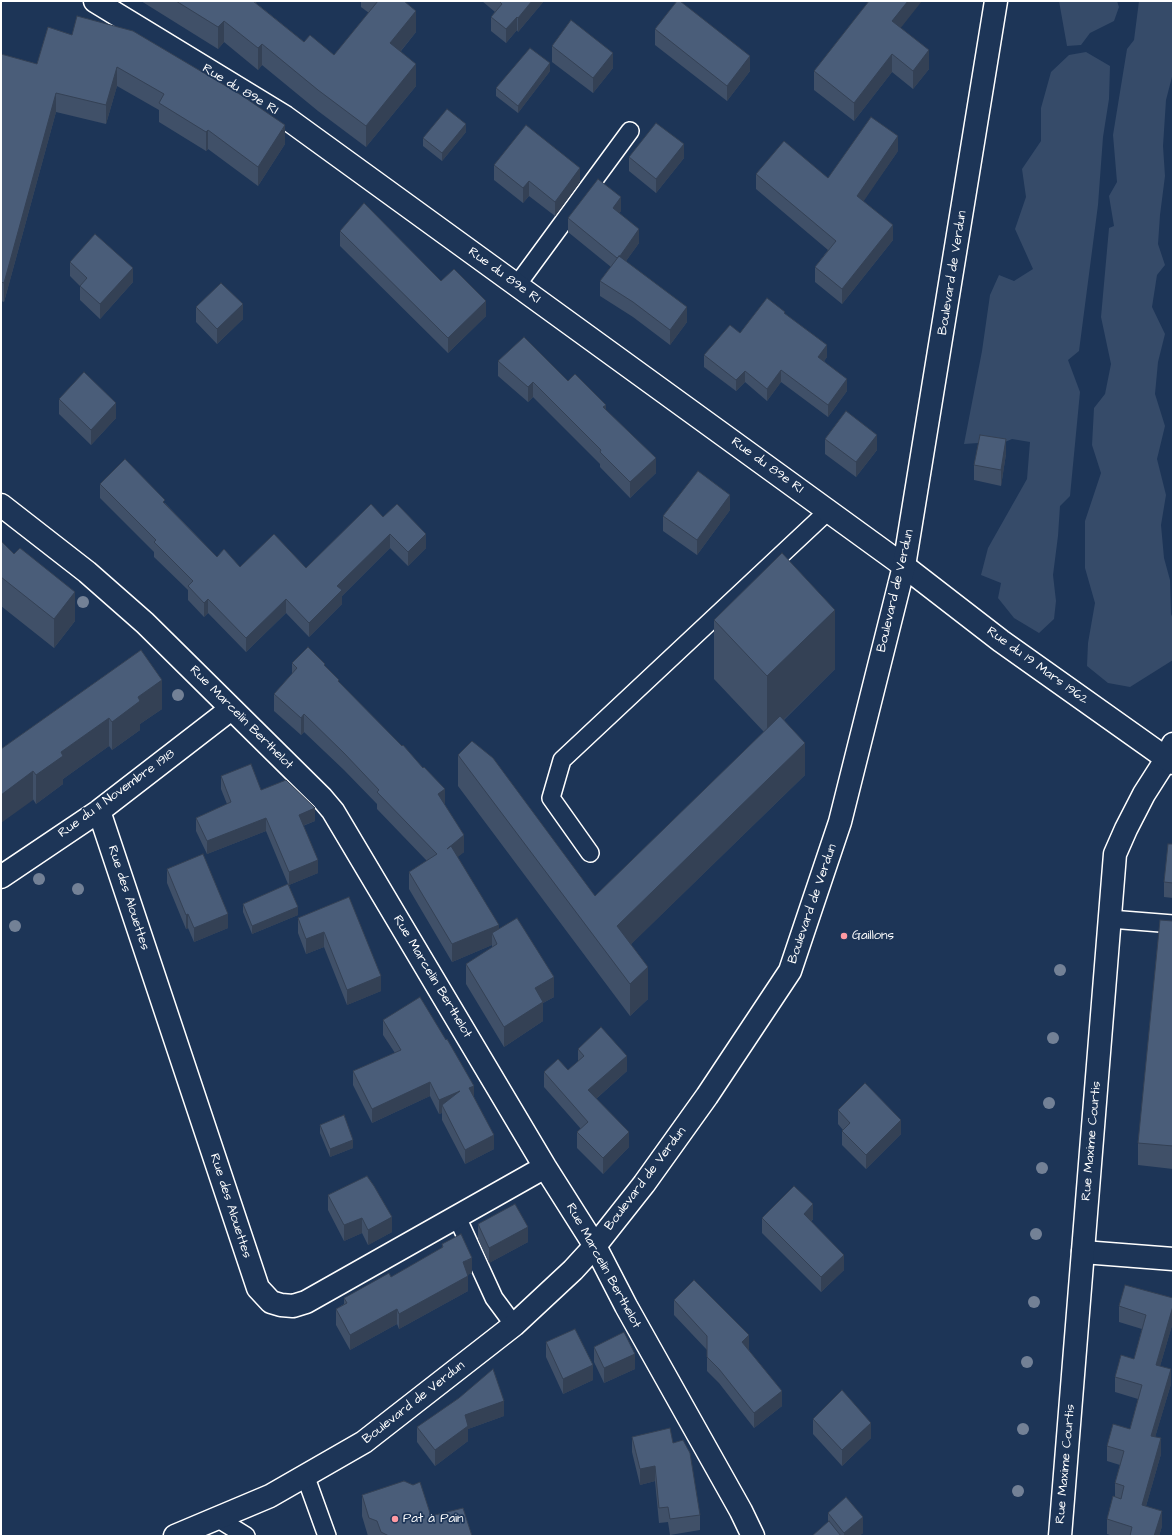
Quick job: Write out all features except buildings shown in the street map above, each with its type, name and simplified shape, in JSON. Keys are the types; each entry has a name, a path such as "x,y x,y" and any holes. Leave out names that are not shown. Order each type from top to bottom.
{"street":[{"name":"Rue du 89e RI","path":"94,1 285,117 904,566"},
{"name":"Boulevard de Verdun","path":"175,1536 270,1496 364,1442 514,1325 573,1270 595,1246 644,1184 707,1096 790,971 840,822 904,566 996,1"},
{"name":"Rue Marcelin Berthelot","path":"1,505 106,588 145,623 322,798 333,811 545,1167 595,1246 630,1313 741,1511 753,1536"},
{"name":"Rue du 19 Mars 1962","path":"904,566 1001,641 1106,715 1171,755"},
{"name":"Rue du 11 Novembre 1918","path":"1,877 99,811 231,709"},
{"name":"Rue Maxime Courtis","path":"1060,1536 1115,854 1140,801 1171,755"},
{"name":"Rue des Alouettes","path":"99,811 258,1288 272,1302 281,1305 293,1306 306,1302 545,1167"},
{"path":"1083,1252 1173,1260"}],"lane":[{"path":"517,285 630,131"},
{"path":"590,854 550,798 562,760 828,511"},
{"path":"1110,919 1173,924"},
{"path":"457,1217 494,1298 514,1325"},
{"path":"305,1475 326,1536"},
{"path":"217,1518 246,1536"}],"shaded area":[{"path":"1059,1 1117,1 1119,7 1114,21 1090,33 1081,45 1067,46"},
{"path":"1139,1 1173,1 1173,73 1166,100 1163,146 1165,176 1158,244 1165,265 1157,275 1152,307 1165,334 1158,362 1155,394 1165,426 1157,459 1166,495 1161,525 1164,558 1170,580 1171,614 1173,619 1173,660 1130,687 1108,683 1087,666 1088,643 1095,603 1085,568 1085,521 1101,473 1092,445 1094,408 1105,394 1111,364 1101,317 1109,228 1114,226 1109,196 1117,182 1113,135 1127,49 1134,40"},
{"path":"1086,52 1110,66 1109,99 1103,137 1098,205 1079,351 1068,360 1080,392 1070,496 1060,506 1053,575 1056,601 1054,619 1039,633 1014,618 998,598 1001,583 981,575 988,548 1027,479 1030,442 1012,439 998,445 978,443 964,444 982,351 990,295 999,275 1014,281 1033,269 1015,229 1026,197 1022,169 1041,141 1041,108 1051,72 1069,55"}],"place":[{"name":"Gaillons","path":"844,936"},
{"name":"Pat à Pain","path":"395,1519"}]}
